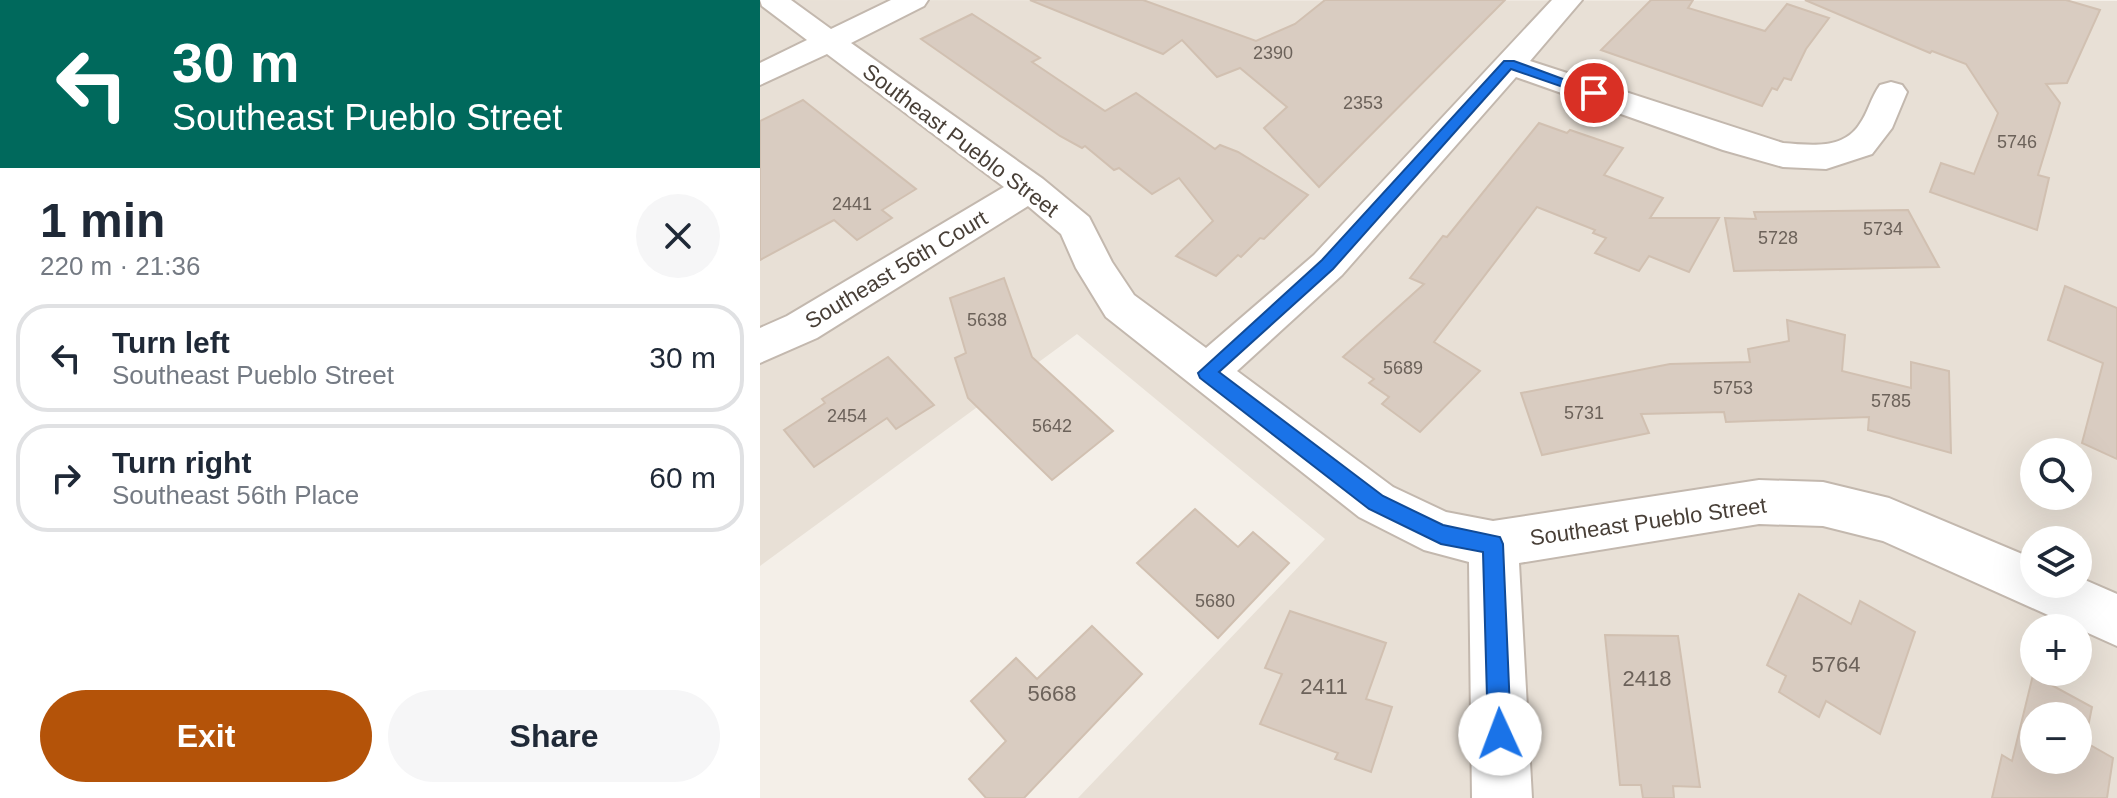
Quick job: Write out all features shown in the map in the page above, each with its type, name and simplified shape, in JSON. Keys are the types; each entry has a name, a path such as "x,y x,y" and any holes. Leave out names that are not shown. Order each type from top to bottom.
{"street":[{"name":"Southeast Pueblo Street","path":"772,0 1030,188 1076,226 1096,268 1120,306 1376,502 1441,534 1493,544 1759,502 1823,504 1889,520 2020,578"},
{"path":"760,75 914,0"},
{"path":"1206,373 1328,265 1568,0"},
{"path":"1509,64 1735,142 1783,155 1826,157 1860,146 1875,128 1891,92"},
{"name":"Southeast 56th Court","path":"760,346 802,327 1030,188"},
{"path":"1493,544 1502,798"},
{"name":"Southeast Pueblo Street","path":"2066,598 2117,620"}],"shaded area":[{"path":"760,0 2117,1 2117,798 1078,798 1325,539 1077,334 760,566"}],"building":[{"path":"1030,0 1143,0 1256,41 1295,24 1325,0 1505,0 1319,187 1264,128 1287,107 1240,68 1217,77 1182,40 1163,54"},
{"path":"1651,0 1693,0 1688,8 1765,31 1787,4 1829,18 1806,49 1791,80 1784,78 1777,90 1772,88 1762,106 1601,50"},
{"path":"1805,0 2066,0 2100,10 2067,83 2046,84 2060,103 2038,175 2049,178 2037,230 1930,192 1941,163 1974,174 1998,113 1966,64 1932,51 1930,53"},
{"path":"972,14 1040,58 1032,62 1105,111 1136,93 1215,149 1220,145 1238,152 1308,195 1264,239 1260,238 1216,276 1176,256 1213,221 1179,178 1152,194 1119,168 1114,170 1085,146 1082,148 1060,136 921,39"},
{"path":"803,100 916,189 882,210 892,218 857,240 834,220 760,260 760,121"},
{"path":"1539,123 1623,148 1604,175 1663,198 1650,218 1719,218 1689,272 1649,256 1639,271 1595,253 1606,238 1593,233 1595,230 1537,207 1434,342 1480,371 1420,432 1382,404 1389,397 1369,383 1374,379 1343,357 1424,284 1410,278"},
{"path":"1908,210 1939,267 1734,271 1725,218 1756,219 1754,212"},
{"path":"1004,278 1032,357 1113,431 1052,480 968,398 955,358 966,353 950,298"},
{"path":"2065,286 2117,308 2117,459 2092,448 2092,438 2083,438 2103,363 2048,340"},
{"path":"1787,320 1845,335 1842,371 1911,388 1911,362 1949,371 1951,453 1868,430 1869,417 1726,422 1724,412 1641,414 1649,433 1542,455 1521,393 1670,364 1750,362 1748,349 1789,341"},
{"path":"888,357 934,405 896,429 887,418 814,467 784,430 825,403 822,399"},
{"path":"1195,509 1238,547 1253,532 1289,563 1218,638 1137,563"},
{"path":"1799,594 1851,624 1860,601 1915,632 1880,734 1826,701 1819,717 1779,692 1786,676 1767,665"},
{"path":"1290,611 1386,643 1366,699 1392,707 1371,772 1335,759 1338,753 1260,724 1282,674 1265,668"},
{"path":"1092,626 1142,674 1024,798 986,798 969,779 1006,741 971,701 1016,658 1037,679"},
{"path":"1605,635 1678,636 1700,787 1673,786 1674,798 1643,798 1641,785 1620,785"},
{"path":"2030,686 2053,686 2083,702 2026,702"},
{"path":"2020,728 2020,774 2092,774 2092,746 2113,758 2107,798 1992,798 2002,755 2012,761"}],"route":[{"path":"1500,734 1493,544 1441,534 1376,502 1206,373 1328,265 1509,64 1594,93"}]}
